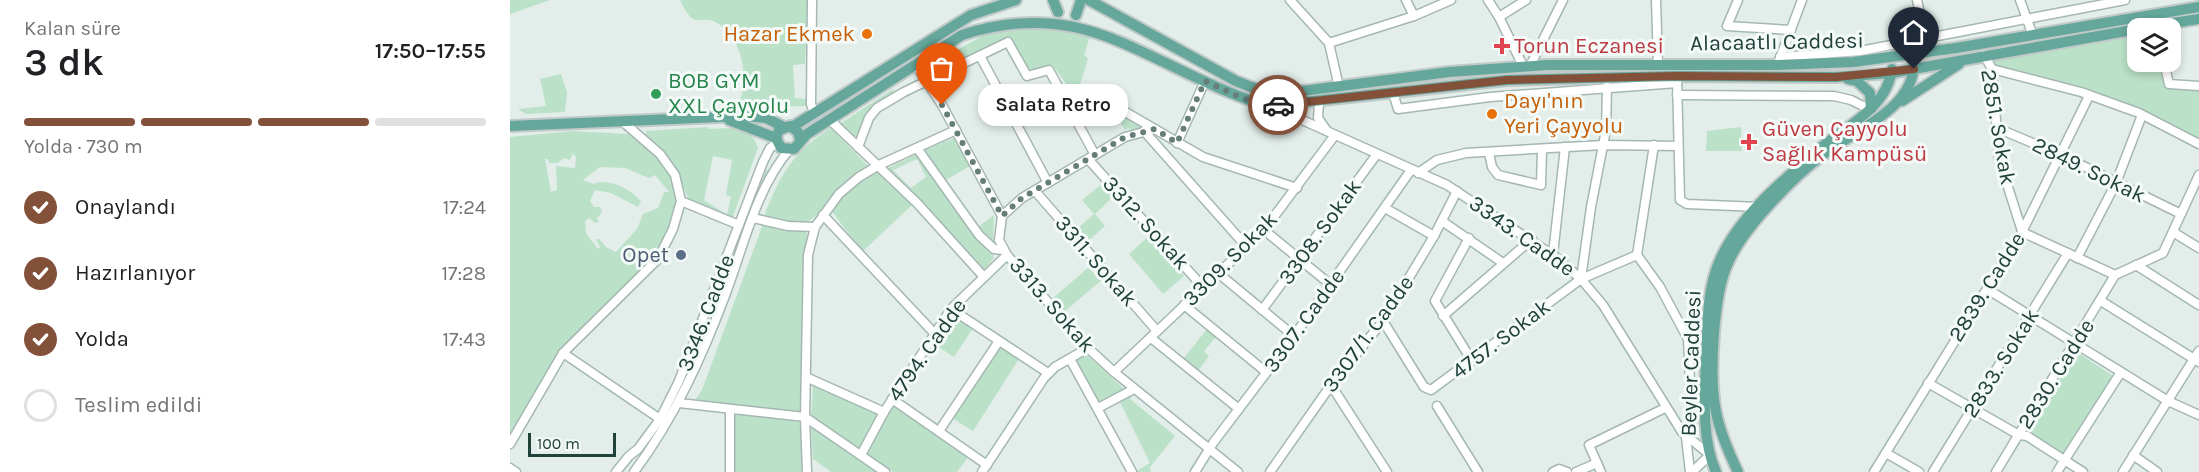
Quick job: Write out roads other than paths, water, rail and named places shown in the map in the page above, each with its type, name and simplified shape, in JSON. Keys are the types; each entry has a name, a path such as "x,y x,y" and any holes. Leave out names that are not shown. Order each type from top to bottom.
{"main road":[{"path":"776,140 779,130 814,112 971,15 1016,0"},
{"path":"1053,0 1058,12"},
{"path":"1076,15 1081,0"},
{"name":"Alacaatlı Caddesi","path":"1089,0 1105,5 1259,90 1287,94 1463,70 1527,66 1779,61 1844,62 2033,36 2108,23 2183,5 2199,7"},
{"name":"Alacaatlı Caddesi","path":"800,140 915,64 987,22 1013,15 1058,12 1076,15 1118,33 1205,81 1244,99 1268,105 1319,103 1488,82 1836,77 1891,73 2127,31"},
{"name":"Alacaatlı Caddesi","path":"2181,22 2199,19"},
{"path":"1914,53 1914,69"},
{"path":"1891,73 1892,57"},
{"path":"1887,112 1931,80 1969,58"},
{"name":"Beyler Caddesi","path":"1733,465 1718,422 1713,392 1719,293 1728,262 1739,242 1759,217 1807,169 1823,154 1887,112 1908,86 1914,69"},
{"name":"Beyler Caddesi","path":"1716,472 1710,455 1706,368 1711,290 1728,246 1759,207 1811,155 1870,110 1884,92 1891,73"},
{"path":"1836,77 1857,81 1865,86 1870,93 1870,110"},
{"path":"510,126 755,116 776,121 798,132 800,140 797,146 789,150 781,148 776,140 724,118"},
{"path":"1710,455 1722,452 1733,465"}],"street":[{"path":"812,0 811,104 814,112"},
{"path":"1290,0 1329,43 1339,87"},
{"path":"1406,0 1414,16"},
{"path":"1329,43 1414,16 1451,0"},
{"path":"1488,0 1527,66"},
{"path":"1499,17 1526,0"},
{"path":"1527,66 1563,0"},
{"path":"1656,0 1658,64"},
{"path":"1738,0 1727,26 1791,30"},
{"path":"1802,0 1779,61 1860,51 2103,2 2125,0"},
{"path":"1917,0 1928,51"},
{"path":"2020,0 2033,36"},
{"path":"2103,2 2108,23"},
{"name":"3312. Sokak","path":"980,56 1009,42 1027,76 1048,69 1092,157 1203,287"},
{"name":"2851. Sokak","path":"1984,55 1992,69 2002,174 2022,232"},
{"path":"858,147 869,118 877,108 980,56 1048,183"},
{"path":"915,64 928,81 1002,216 1035,191 1125,137 1155,129"},
{"path":"1992,69 2089,96 2142,115 2199,144"},
{"path":"2166,72 2169,84 2199,86"},
{"path":"1393,93 1398,109 1490,96 1677,80 1679,197 1682,202 1759,207"},
{"path":"1177,143 1205,81"},
{"path":"1488,82 1490,96"},
{"path":"1581,279 1591,207 1606,130 1607,87"},
{"path":"1090,92 1203,158 1297,188"},
{"path":"1677,95 1834,96 1851,100 1870,110"},
{"name":"2839. Cadde","path":"1874,472 2022,232 2089,96"},
{"path":"1319,103 1318,118 1331,133"},
{"name":"3343. Cadde","path":"1268,105 1457,191 1553,254 1581,279 1603,305 1665,408 1686,436 1710,455"},
{"path":"2077,258 2116,183 2142,115"},
{"path":"829,119 879,165 984,277"},
{"path":"510,444 563,353 658,259 673,228 681,201 675,175 668,162 622,121"},
{"name":"2849. Sokak","path":"1997,128 2061,155 2181,214"},
{"path":"807,472 805,417 808,378 808,255 815,227 848,185 879,165 956,130"},
{"path":"1144,131 1246,246"},
{"name":"3309. Sokak","path":"1114,372 1264,230 1297,188 1331,133"},
{"name":"3346. Cadde","path":"616,472 638,449 660,419 680,381 766,155 776,140"},
{"path":"1415,171 1437,160 1466,153 1603,144 1678,146"},
{"path":"1654,145 1637,255 1660,286 1688,339 1692,426 1686,436 1691,472"},
{"path":"1553,254 1565,147"},
{"path":"917,148 979,235 994,249 1006,252"},
{"path":"1489,153 1493,171 1498,175 1540,185 1542,149"},
{"name":"3346. Cadde","path":"634,472 680,403 721,307 753,218 773,172 789,150"},
{"name":"3308. Sokak","path":"1262,310 1377,154"},
{"name":"3307. Cadde","path":"1195,472 1385,208 1415,171"},
{"path":"2022,232 2115,275 2163,253 2181,214 2196,191 2199,175"},
{"name":"3311. Sokak","path":"1035,191 1154,334 1239,409"},
{"name":"3307/1. Cadde","path":"1270,472 1331,385 1383,321 1434,236 1457,191"},
{"path":"681,201 739,225"},
{"path":"1385,208 1434,236"},
{"path":"824,215 934,333"},
{"name":"3313. Sokak","path":"1002,216 999,240 1006,252 1088,348 1134,389 1238,472"},
{"path":"753,218 788,226 815,227"},
{"path":"1442,221 1503,263"},
{"path":"1264,230 1331,285"},
{"path":"2173,232 2199,248"},
{"path":"1469,238 1435,301 1472,361"},
{"path":"1443,316 1532,239"},
{"name":"4794. Cadde","path":"861,455 892,399 951,309 1006,252"},
{"name":"2833. Sokak","path":"1933,472 2068,253"},
{"name":"4757. Sokak","path":"1383,321 1429,390 1472,361 1581,279 1637,255"},
{"path":"2136,265 2199,305"},
{"path":"1218,273 1294,336"},
{"name":"2830. Cadde","path":"1996,472 2115,275"},
{"path":"1987,289 2074,345 2168,401 2199,415"},
{"path":"2101,301 2196,361"},
{"path":"1184,305 1266,372"},
{"path":"951,309 1048,373"},
{"path":"939,431 999,341"},
{"path":"892,399 939,431 985,469 1048,373 1088,348"},
{"path":"2123,472 2196,361 2199,351"},
{"path":"563,353 660,419"},
{"path":"1070,359 1132,472"},
{"path":"2057,472 2121,372"},
{"path":"808,378 884,412"},
{"path":"1928,383 2019,435 2027,436 2083,472"},
{"path":"1331,385 1387,472"},
{"path":"1098,408 1134,389"},
{"path":"680,403 805,417 885,472"},
{"path":"1437,406 1478,472"},
{"path":"1601,472 1589,446 1665,408"},
{"path":"730,409 730,472"},
{"path":"1886,453 1919,472"},
{"path":"1691,472 1710,455"},
{"path":"2133,455 2157,472"},
{"path":"1576,472 1597,463"},
{"path":"510,468 516,472"},
{"path":"1552,472 1559,469 1567,472"}],"place":[{"name":"Hazar Ekmek","path":"867,34"},
{"name":"Torun Eczanesi","path":"1502,46"},
{"name":"BOB GYM XXL Çayyolu","path":"656,94"},
{"name":"Salata Retro","path":"942,105"},
{"name":"Dayı'nın Yeri Çayyolu","path":"1492,114"},
{"name":"Güven Çayyolu Sağlık Kampüsü","path":"1749,142"},
{"name":"Opet","path":"681,255"}]}
